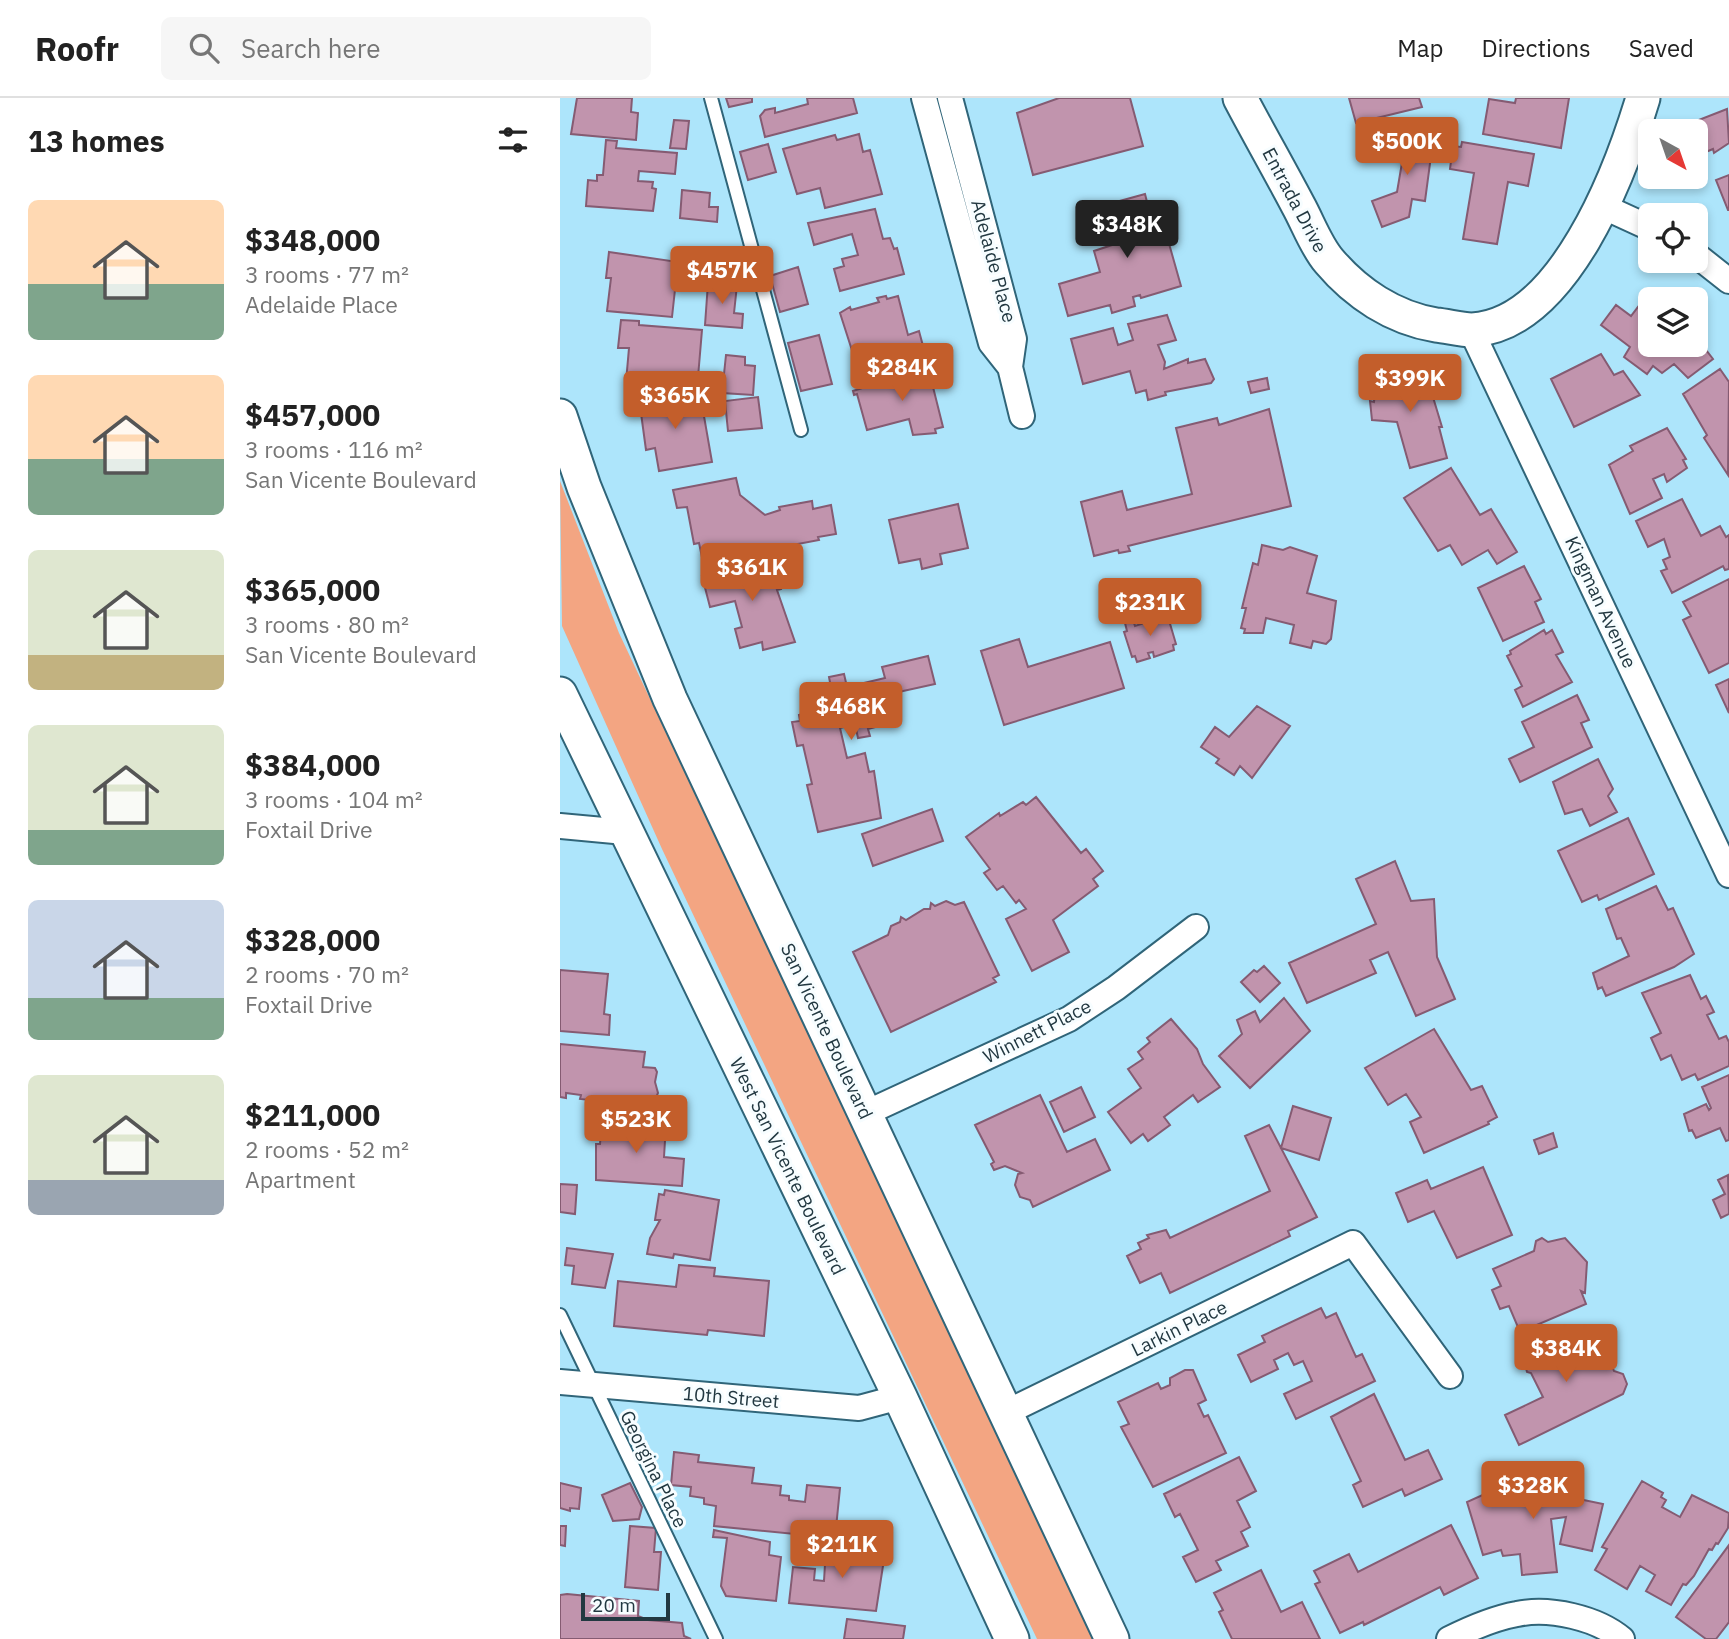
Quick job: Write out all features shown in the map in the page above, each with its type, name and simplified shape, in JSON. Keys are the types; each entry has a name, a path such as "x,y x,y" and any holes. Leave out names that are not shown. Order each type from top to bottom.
{"main road":[{"name":"Entrada Drive","path":"1240,98 1326,258 1348,282 1379,305 1422,323 1471,330 1489,327 1546,293 1575,255 1602,206 1643,98"},
{"name":"San Vicente Boulevard","path":"560,416 584,487 670,699 1112,1639"},
{"name":"West San Vicente Boulevard","path":"560,694 900,1397 1012,1639"}],"street":[{"name":"Adelaide Place","path":"924,98 991,343 1010,367"},
{"name":"Adelaide Place","path":"950,98 1014,339 1010,367 1022,416"},
{"path":"941,164 965,155"},
{"path":"1602,206 1638,222"},
{"path":"1708,264 1729,281"},
{"name":"Kingman Avenue","path":"1471,330 1729,875"},
{"path":"560,826 625,832"},
{"name":"Winnett Place","path":"866,1113 1069,1019 1116,988 1196,927"},
{"name":"Larkin Place","path":"1005,1413 1353,1243 1450,1376"},
{"name":"10th Street","path":"560,1382 859,1408 900,1397"},
{"path":"1449,1639 1518,1614 1560,1614 1610,1629 1622,1639"}],"lane":[{"path":"711,98 801,430"},
{"name":"Georgina Place","path":"560,1315 591,1385 716,1639"}],"shaded area":[{"path":"560,481 619,633 1093,1639 1037,1639 662,849 562,626"}],"building":[{"path":"577,98 632,98 631,112 638,113 636,140 571,134"},
{"path":"726,98 752,98 752,102 729,107"},
{"path":"807,98 853,98 857,113 765,137 760,116 765,110 775,108 775,113 808,104"},
{"path":"1059,98 1130,98 1143,146 1033,175 1017,113"},
{"path":"1349,98 1419,98 1422,107 1356,123"},
{"path":"1516,98 1569,98 1561,148 1483,134 1489,99 1515,103"},
{"path":"1727,109 1729,143 1714,153 1713,149 1708,151 1708,119 1701,119"},
{"path":"674,120 689,121 686,149 670,148"},
{"path":"1395,130 1431,135 1425,201 1412,199 1409,217 1382,227 1372,201 1397,192 1403,157 1391,156"},
{"path":"859,134 863,152 870,150 882,194 825,208 820,188 797,194 783,149 835,135 837,140"},
{"path":"606,140 617,141 616,148 677,153 675,174 639,171 638,181 653,182 652,188 656,189 653,211 586,206 588,180 597,181 597,175 603,175"},
{"path":"1462,142 1534,154 1528,186 1508,182 1497,244 1463,239 1474,173 1450,169 1453,146 1461,147"},
{"path":"768,144 776,172 748,180 740,152"},
{"path":"1729,175 1729,210 1728,210 1716,180"},
{"path":"682,190 710,193 709,207 718,207 717,222 680,218"},
{"path":"1145,194 1149,210 1161,207 1171,212 1174,224 1166,233 1181,286 1141,298 1140,295 1133,297 1135,306 1112,313 1110,305 1068,316 1059,284 1100,272 1094,251 1112,245 1102,211 1117,206 1116,202"},
{"path":"875,209 883,239 890,238 894,249 897,248 904,274 840,291 834,269 844,266 842,259 858,255 852,234 814,245 808,223"},
{"path":"609,252 678,262 672,317 607,311 611,278 606,278"},
{"path":"798,267 808,304 780,312 770,276"},
{"path":"708,283 737,285 734,313 743,314 742,328 705,325"},
{"path":"886,296 887,299 898,296 908,335 919,331 923,346 917,347 920,356 858,369 840,313 850,307 851,310 879,302 877,298"},
{"path":"1616,305 1631,316 1638,307 1638,357 1708,357 1708,353 1713,359 1688,378 1674,364 1662,373 1653,366 1647,374 1624,357 1630,347 1601,325"},
{"path":"1167,315 1176,340 1158,345 1165,362 1164,369 1188,359 1188,363 1205,359 1214,379 1211,383 1165,392 1166,395 1148,400 1146,390 1136,393 1130,371 1083,384 1071,339 1113,328 1118,345 1133,340 1128,324"},
{"path":"621,320 639,321 639,325 702,330 697,389 626,382 629,348 618,348"},
{"path":"819,335 832,384 801,391 788,343"},
{"path":"1601,354 1614,375 1623,371 1640,395 1574,427 1551,379"},
{"path":"726,355 745,357 745,365 755,366 753,395 722,393"},
{"path":"928,367 943,427 935,429 936,433 913,435 909,419 867,430 857,394 854,395 853,391"},
{"path":"1378,367 1410,371 1429,384 1442,427 1439,427 1447,458 1410,468 1397,422 1372,420 1370,401 1374,402"},
{"path":"1720,369 1729,382 1728,475 1704,438 1707,435 1683,394"},
{"path":"1267,378 1269,389 1251,393 1248,382"},
{"path":"638,391 669,393 670,403 701,399 712,462 659,471 655,448 646,450"},
{"path":"758,397 762,428 728,431 725,401"},
{"path":"1269,409 1291,506 1128,546 1130,551 1119,553 1118,550 1094,556 1081,502 1122,491 1127,510 1192,494 1176,428 1217,418 1219,425"},
{"path":"1667,428 1686,459 1683,460 1687,468 1667,482 1664,474 1653,479 1662,498 1630,514 1609,465 1633,451 1630,446"},
{"path":"1451,468 1480,515 1491,509 1517,552 1497,564 1488,550 1462,565 1450,545 1438,551 1404,498"},
{"path":"736,478 740,495 765,515 780,510 779,507 812,501 813,509 831,505 836,534 818,537 819,540 703,562 699,543 694,544 687,507 677,508 673,490"},
{"path":"1682,499 1701,536 1720,526 1726,537 1729,535 1729,569 1725,570 1723,566 1672,593 1661,571 1667,569 1663,560 1670,557 1664,539 1648,547 1636,521"},
{"path":"958,504 968,548 940,554 942,564 922,569 920,559 899,563 889,520"},
{"path":"1262,545 1283,550 1290,547 1317,556 1307,593 1336,601 1331,639 1326,644 1313,641 1311,648 1290,643 1294,625 1266,618 1263,633 1244,633 1245,629 1241,628 1246,608 1242,608 1253,563 1258,565"},
{"path":"773,559 781,589 777,590 795,642 763,650 762,642 740,648 735,629 742,627 735,601 710,607 702,576 739,564 740,568"},
{"path":"1524,566 1541,599 1535,602 1544,622 1503,641 1478,588"},
{"path":"1729,579 1729,663 1709,673 1683,620 1691,616 1683,602"},
{"path":"1162,613 1164,619 1168,617 1176,644 1173,645 1174,650 1154,657 1153,652 1148,653 1150,658 1137,662 1135,656 1132,657 1124,632 1127,631 1125,623 1133,620 1135,626 1156,619 1155,616"},
{"path":"1544,630 1546,634 1552,630 1563,652 1556,655 1572,682 1523,707 1515,690 1522,686 1507,656 1511,654 1510,651"},
{"path":"1019,639 1028,667 1110,642 1124,688 1004,725 981,651"},
{"path":"928,656 935,684 894,693 896,703 900,703 901,720 868,729 870,736 858,738 855,724 840,728 847,758 865,753 869,772 874,771 881,818 818,832 807,785 812,784 803,745 797,746 792,722 800,721 799,715 805,713 803,705 833,698 829,677 844,674 847,687 885,678 882,667"},
{"path":"1729,679 1729,713 1716,685"},
{"path":"1577,695 1589,720 1581,723 1592,747 1520,782 1509,759 1534,747 1522,722"},
{"path":"1257,706 1290,726 1252,778 1240,766 1234,775 1216,763 1219,759 1201,747 1215,727 1229,737"},
{"path":"1598,759 1613,789 1608,796 1617,812 1590,826 1582,809 1565,814 1553,782"},
{"path":"1036,797 1081,853 1086,849 1103,871 1093,879 1098,886 1053,920 1069,952 1032,971 1006,919 1026,909 1019,900 1016,903 1003,886 997,890 984,873 990,869 966,837 999,813 1000,816 1023,802 1026,805"},
{"path":"932,809 943,841 873,866 862,834"},
{"path":"1628,818 1654,874 1599,900 1597,895 1582,902 1558,851"},
{"path":"1395,861 1411,901 1434,899 1437,957 1455,999 1416,1016 1388,952 1370,960 1376,973 1307,1003 1289,963 1376,924 1356,879"},
{"path":"1656,886 1668,910 1673,908 1694,954 1674,967 1606,996 1602,987 1598,989 1593,973 1629,956 1621,938 1617,939 1606,909"},
{"path":"946,901 955,905 964,902 999,975 993,978 996,982 891,1032 853,952 888,935 891,926 900,922 901,917 906,920 924,909 930,909 931,903 935,906"},
{"path":"1264,966 1280,983 1260,1002 1241,982 1254,970 1257,972"},
{"path":"560,970 608,974 604,1014 610,1015 609,1035 560,1031"},
{"path":"1690,975 1701,999 1706,996 1714,1012 1707,1015 1719,1039 1726,1036 1729,1042 1729,1066 1698,1080 1695,1074 1682,1080 1671,1055 1661,1060 1651,1038 1661,1033 1642,993"},
{"path":"1284,998 1310,1031 1250,1088 1219,1056 1242,1034 1237,1020 1255,1011 1260,1022"},
{"path":"1171,1019 1197,1049 1203,1064 1220,1087 1198,1102 1193,1095 1164,1117 1170,1125 1148,1141 1143,1134 1131,1143 1108,1112 1141,1088 1128,1069 1143,1059 1138,1052 1150,1042 1147,1038"},
{"path":"1434,1029 1471,1090 1482,1086 1497,1117 1488,1122 1489,1124 1424,1153 1410,1122 1421,1117 1406,1094 1388,1105 1365,1068"},
{"path":"560,1044 645,1052 643,1067 655,1068 657,1072 655,1082 658,1093 652,1107 580,1099 581,1095 566,1093 566,1098 560,1097"},
{"path":"1729,1075 1729,1140 1726,1141 1720,1128 1696,1138 1692,1130 1689,1131 1684,1114 1706,1104 1709,1110 1711,1108 1702,1087"},
{"path":"1081,1087 1095,1117 1064,1132 1050,1102"},
{"path":"1040,1095 1067,1152 1095,1139 1110,1170 1033,1207 1030,1200 1020,1197 1015,1185 1018,1174 1022,1173 1005,1166 994,1170 991,1164 994,1162 975,1125"},
{"path":"1293,1106 1331,1118 1319,1160 1281,1148"},
{"path":"602,1120 666,1124 664,1157 684,1159 682,1186 596,1180 596,1144 600,1144"},
{"path":"1269,1125 1317,1217 1288,1231 1290,1236 1170,1293 1161,1273 1140,1283 1127,1256 1141,1249 1138,1243 1149,1238 1147,1235 1166,1230 1170,1238 1270,1191 1245,1136"},
{"path":"1553,1133 1557,1147 1539,1154 1534,1140"},
{"path":"1483,1167 1512,1235 1457,1258 1434,1211 1408,1222 1396,1193 1427,1180 1431,1189"},
{"path":"1728,1175 1729,1214 1721,1218 1713,1200 1725,1194 1718,1180"},
{"path":"560,1184 577,1185 575,1214 560,1212"},
{"path":"665,1190 719,1200 710,1260 674,1254 673,1258 647,1254 650,1238 660,1220 655,1220 659,1194 664,1195"},
{"path":"1542,1238 1548,1242 1565,1238 1587,1262 1585,1293 1581,1291 1586,1304 1520,1332 1509,1306 1500,1309 1492,1290 1501,1286 1493,1269 1534,1251 1536,1241"},
{"path":"567,1248 613,1254 605,1288 572,1284 574,1266 565,1265"},
{"path":"679,1265 715,1268 714,1276 769,1281 764,1336 708,1330 707,1335 614,1326 618,1281 676,1287"},
{"path":"1321,1308 1326,1318 1336,1313 1356,1357 1362,1354 1375,1381 1296,1419 1284,1394 1312,1381 1303,1361 1294,1365 1288,1353 1274,1360 1278,1369 1251,1382 1238,1355 1265,1342 1262,1336"},
{"path":"1585,1326 1593,1344 1602,1340 1614,1371 1623,1374 1627,1384 1623,1394 1519,1445 1505,1415 1543,1397 1531,1373 1527,1372 1522,1353"},
{"path":"1185,1370 1193,1370 1206,1400 1198,1404 1204,1417 1208,1415 1226,1453 1153,1487 1121,1427 1129,1424 1118,1402 1158,1383 1161,1389 1170,1385 1170,1378"},
{"path":"1374,1394 1405,1460 1428,1450 1442,1479 1405,1496 1402,1489 1363,1507 1353,1485 1361,1481 1331,1417"},
{"path":"674,1452 699,1455 698,1462 754,1468 752,1483 781,1486 780,1495 789,1496 789,1500 805,1502 807,1485 840,1488 835,1538 714,1526 716,1506 704,1504 704,1498 690,1496 691,1487 671,1485"},
{"path":"1239,1457 1256,1491 1237,1501 1250,1527 1241,1532 1248,1546 1216,1561 1221,1570 1196,1582 1183,1557 1198,1550 1180,1514 1175,1517 1164,1494"},
{"path":"1555,1466 1557,1498 1574,1498 1603,1504 1592,1551 1560,1544 1566,1517 1551,1519 1557,1572 1522,1575 1520,1554 1503,1556 1501,1550 1483,1555 1467,1502 1496,1489 1497,1493 1510,1489 1511,1483 1526,1482 1525,1468"},
{"path":"1642,1481 1663,1493 1661,1497 1666,1500 1662,1507 1680,1517 1692,1495 1729,1513 1728,1528 1718,1544 1716,1543 1712,1550 1709,1549 1694,1576 1686,1585 1683,1584 1671,1605 1646,1591 1655,1575 1640,1566 1627,1589 1595,1570 1607,1549 1602,1547"},
{"path":"560,1483 581,1488 579,1509 570,1508 570,1511 560,1508"},
{"path":"630,1483 642,1507 639,1519 613,1521 602,1495"},
{"path":"1451,1525 1478,1578 1444,1595 1440,1587 1364,1625 1363,1622 1340,1633 1315,1584 1320,1582 1314,1571 1349,1554 1358,1572"},
{"path":"560,1526 566,1526 565,1546 560,1545"},
{"path":"630,1526 656,1528 654,1552 661,1552 658,1590 625,1587"},
{"path":"714,1530 770,1542 769,1555 781,1557 776,1601 726,1596 721,1586 727,1538 713,1537"},
{"path":"843,1544 879,1547 878,1552 885,1553 876,1611 789,1603 793,1567 815,1569 814,1580 824,1581 826,1547 842,1548"},
{"path":"1729,1545 1729,1622 1716,1639 1706,1639 1676,1617"},
{"path":"1261,1570 1281,1612 1302,1602 1320,1639 1232,1639 1219,1612 1223,1610 1214,1593"},
{"path":"560,1595 639,1601 638,1616 648,1620 682,1623 684,1636 691,1639 560,1639"},
{"path":"847,1619 905,1626 903,1639 844,1639"}]}
